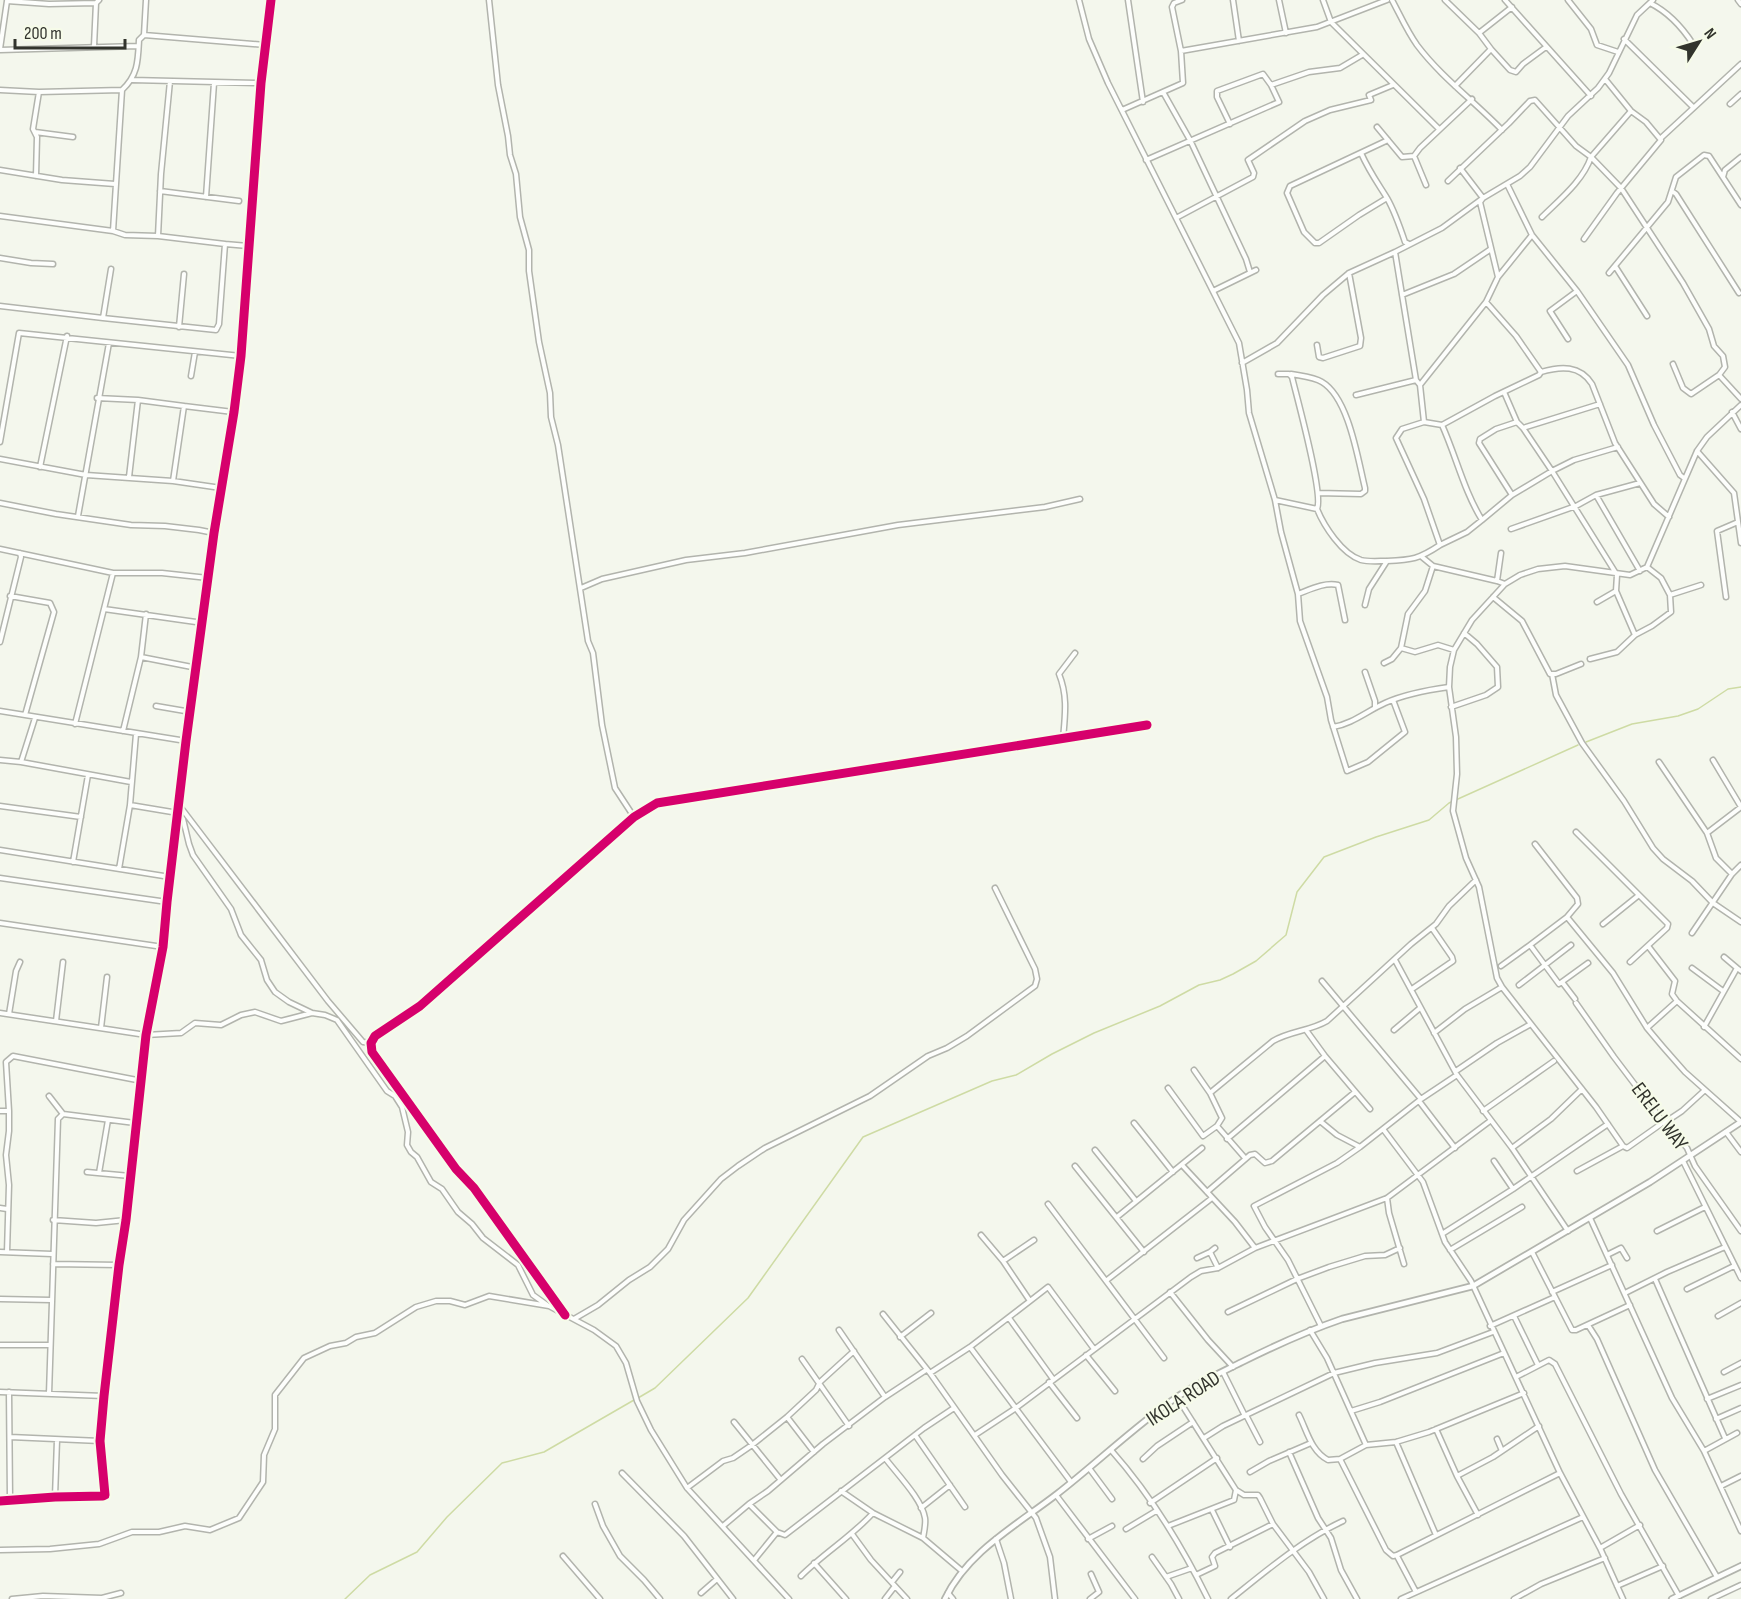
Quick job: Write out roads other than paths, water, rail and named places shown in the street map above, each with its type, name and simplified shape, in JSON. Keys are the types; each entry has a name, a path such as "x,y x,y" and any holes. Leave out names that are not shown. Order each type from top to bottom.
{"street":[{"path":"94,46 97,2 40,3 8,0 2,15 0,50 138,46"},
{"path":"0,90 39,92 122,90 132,81 139,40 144,35 146,0"},
{"path":"0,1501 105,1496 100,1441 118,1267 126,1220 146,1035 163,947 186,741 241,356 261,83 271,0"},
{"path":"489,0 498,85 510,155 516,174 519,217 529,250 529,271 539,342 549,393 551,417 558,445 588,642 593,653 602,725 615,788 634,817"},
{"path":"1079,0 1089,39 1122,110 1239,343 1249,413 1275,500 1298,594 1300,621 1327,697 1344,767 1348,771 1368,762 1405,732 1393,700"},
{"path":"1128,0 1143,102"},
{"path":"1122,110 1183,82 1181,51 1172,7 1174,3 1182,0"},
{"path":"1233,0 1239,41"},
{"path":"1279,0 1286,33"},
{"path":"1323,0 1331,22 1438,129"},
{"path":"1181,51 1317,27 1374,3 1387,0"},
{"path":"1392,0 1416,44 1455,86 1472,99 1502,130"},
{"path":"1445,0 1479,33 1510,70 1516,72 1523,63 1546,47"},
{"path":"1505,0 1591,96"},
{"path":"1568,0 1590,29 1597,45 1618,52"},
{"path":"1738,0 1741,4"},
{"path":"1242,363 1277,343 1323,295 1349,273 1442,228 1530,166 1568,116 1591,96 1605,79 1637,15 1651,1 1684,31 1693,44"},
{"path":"1479,33 1512,8"},
{"path":"144,35 265,45"},
{"path":"1624,39 1693,107"},
{"path":"1455,86 1491,49"},
{"path":"1271,86 1309,72 1340,68 1362,54"},
{"path":"1584,239 1621,188 1660,142 1660,138 1741,64"},
{"path":"1146,160 1230,124 1278,102 1263,74 1217,91 1217,97 1230,124"},
{"path":"1605,79 1631,111 1647,122 1660,138"},
{"path":"132,81 261,83"},
{"path":"158,236 170,81"},
{"path":"206,197 214,83"},
{"path":"1176,218 1253,177 1254,173 1248,160 1305,121 1330,110 1371,100 1369,95 1393,85"},
{"path":"113,231 122,90"},
{"path":"36,176 37,137 33,126 39,92"},
{"path":"1163,92 1190,140 1250,272"},
{"path":"1730,104 1741,94"},
{"path":"1377,127 1402,157 1414,156 1438,129 1472,99"},
{"path":"1448,181 1533,99 1535,100 1576,146 1591,157 1621,188 1683,283 1709,329 1714,346 1723,356 1725,367 1719,375 1691,394 1683,388 1673,364"},
{"path":"1542,217 1568,192 1591,157 1631,111"},
{"path":"34,132 73,137"},
{"path":"1387,198 1319,243 1315,243 1304,232 1287,193 1290,186 1388,140"},
{"path":"1361,153 1372,177 1398,219 1407,243"},
{"path":"1609,273 1668,202 1673,184 1680,172 1704,155 1709,156 1741,205"},
{"path":"1414,156 1425,185"},
{"path":"1723,177 1725,170 1741,157"},
{"path":"1460,168 1483,198"},
{"path":"0,170 115,184"},
{"path":"1507,184 1532,235 1577,291 1628,365 1653,425 1680,476 1684,478"},
{"path":"160,191 240,201"},
{"path":"1671,192 1676,194 1698,231 1712,247 1739,293"},
{"path":"1483,198 1480,202 1498,277"},
{"path":"0,216 113,231 125,235 158,236 248,246"},
{"path":"1420,385 1486,302 1498,277 1532,235"},
{"path":"0,306 216,330 219,324 225,244"},
{"path":"1402,295 1454,274 1491,249"},
{"path":"1395,252 1416,380 1420,385 1424,422"},
{"path":"0,258 53,264"},
{"path":"1615,266 1647,316"},
{"path":"103,318 111,269"},
{"path":"1213,291 1256,270"},
{"path":"1317,345 1319,357 1323,358 1360,346 1361,338 1349,273"},
{"path":"179,327 184,274"},
{"path":"1568,339 1550,311 1577,291"},
{"path":"1486,302 1516,336 1541,372"},
{"path":"142,317 142,323"},
{"path":"0,442 19,333 67,336 109,343 124,342 241,356"},
{"path":"40,467 67,336"},
{"path":"78,516 109,343"},
{"path":"191,376 195,352"},
{"path":"1440,545 1424,499 1396,438 1402,429 1424,422 1442,425 1541,372 1560,368 1573,368 1582,372 1593,384 1618,447 1654,504 1668,517"},
{"path":"1278,374 1289,374 1325,383 1342,406 1349,424 1365,491 1361,494 1318,493"},
{"path":"1289,374 1292,377 1310,449 1318,493 1317,509 1326,529 1343,548 1361,560 1408,560 1422,557 1467,532 1512,495 1552,471 1574,460 1618,447"},
{"path":"1719,375 1741,399"},
{"path":"1356,395 1416,380"},
{"path":"1504,392 1517,422 1576,506 1617,575 1616,591 1635,635"},
{"path":"98,398 138,400 234,412"},
{"path":"129,477 138,400"},
{"path":"1523,428 1600,404"},
{"path":"1623,1146 1582,1089 1502,987 1493,963 1482,902 1476,880 1466,858 1453,808 1456,737 1449,687 1450,668 1454,650 1472,620 1505,584 1520,575 1538,569 1565,566 1630,575 1647,567 1697,451 1707,437 1741,405"},
{"path":"173,481 184,406"},
{"path":"1732,412 1741,429"},
{"path":"1512,495 1479,443 1480,439 1496,429 1517,422"},
{"path":"1442,425 1475,508 1482,519"},
{"path":"1697,451 1734,493 1741,543"},
{"path":"0,459 86,475 173,481 221,488"},
{"path":"1511,529 1576,506 1596,495 1640,483"},
{"path":"1596,495 1640,571"},
{"path":"581,588 603,579 686,560 745,553 908,524 1045,507 1080,499"},
{"path":"1275,500 1317,509"},
{"path":"0,503 131,525 214,533"},
{"path":"1726,597 1717,531 1738,522"},
{"path":"0,549 113,573 162,573 208,578"},
{"path":"1497,581 1501,553"},
{"path":"0,642 20,555"},
{"path":"1422,557 1433,566 1505,584"},
{"path":"1365,605 1369,589 1387,561"},
{"path":"1383,663 1392,659 1401,648 1408,614 1425,591 1433,566"},
{"path":"1590,659 1617,652 1635,635 1652,627 1671,612 1670,595 1661,578 1647,567"},
{"path":"75,724 113,573"},
{"path":"1298,594 1317,587 1338,585 1345,620"},
{"path":"1670,595 1701,585"},
{"path":"1597,602 1616,591"},
{"path":"10,596 50,603 54,612 25,715"},
{"path":"1494,597 1522,621 1552,674 1556,695 1582,743 1624,801 1649,842 1663,859 1686,876 1713,903 1741,922"},
{"path":"104,609 203,623"},
{"path":"123,731 141,657 146,614"},
{"path":"1451,707 1486,696 1498,687 1497,667 1464,633"},
{"path":"1401,648 1415,652 1441,645 1454,650"},
{"path":"1063,739 1065,690 1059,674 1075,653"},
{"path":"141,657 197,668"},
{"path":"1552,674 1581,664"},
{"path":"1365,672 1375,701 1374,708"},
{"path":"1334,728 1393,700 1421,691 1449,687"},
{"path":"156,706 191,712"},
{"path":"0,711 186,741"},
{"path":"21,762 35,718"},
{"path":"565,1315 372,1052 371,1043 375,1036 420,1006 634,817 657,802 1147,725"},
{"path":"119,870 129,806 136,734"},
{"path":"0,759 131,782"},
{"path":"1707,833 1741,807 1713,760"},
{"path":"1659,762 1707,833 1716,858 1732,874"},
{"path":"73,862 88,775"},
{"path":"179,804 328,1001 363,1042 371,1043"},
{"path":"0,806 81,817"},
{"path":"129,806 178,813 183,819 194,855 231,909 241,935 261,960 267,980 275,992 312,1013 337,1020 387,1091 402,1107 408,1132 407,1145 431,1182 442,1189 458,1212 472,1224 483,1239 518,1265 533,1295 594,1330 616,1346 626,1363 634,1391 651,1430 687,1488 789,1599"},
{"path":"1576,832 1668,924 1667,928 1630,962"},
{"path":"1501,966 1567,916 1578,904 1577,898 1535,844"},
{"path":"0,850 170,877"},
{"path":"1692,933 1732,874 1741,865"},
{"path":"0,878 167,902"},
{"path":"1210,1094 1273,1041 1284,1035 1306,1030 1327,1021 1432,928 1449,906 1476,880"},
{"path":"573,1320 598,1305 629,1280 650,1267 668,1249 684,1220 721,1179 738,1166 765,1148 870,1096 928,1056 967,1036 1035,986 1035,969 995,888"},
{"path":"1603,924 1639,895"},
{"path":"1567,916 1613,973 1647,1028 1685,1072 1741,1122"},
{"path":"0,923 163,947"},
{"path":"1411,989 1453,961 1432,928"},
{"name":"ERELU WAY","path":"1530,945 1559,984 1562,982 1663,1123 1683,1143 1741,1231"},
{"path":"1519,985 1571,945"},
{"path":"1647,946 1673,979 1675,983 1672,994 1677,1001 1739,1057 1741,1049"},
{"path":"1704,1027 1723,991 1739,969 1724,957"},
{"path":"1395,959 1456,1073 1532,1176 1568,1232"},
{"path":"9,1014 16,972 20,962"},
{"path":"56,1021 63,962"},
{"path":"1562,982 1588,963"},
{"path":"1692,968 1723,991"},
{"path":"101,1028 107,977"},
{"path":"1322,981 1420,1100 1455,1148"},
{"path":"1434,1034 1466,1009 1502,987"},
{"path":"1647,1028 1677,1001"},
{"path":"1394,1030 1420,1008"},
{"path":"0,1013 146,1035 181,1033 195,1023 221,1025 241,1015 255,1012 281,1021 312,1013"},
{"path":"1321,1326 1288,1260 1254,1206 1337,1163 1497,1043 1531,1024"},
{"path":"1306,1030 1370,1109"},
{"path":"7,1252 9,1185 3,1155 9,1131 6,1062 13,1056 142,1081"},
{"path":"1227,1139 1325,1056"},
{"path":"1484,1111 1554,1061"},
{"path":"1168,1088 1203,1136 1217,1126 1222,1118 1194,1070"},
{"path":"1512,1148 1551,1119 1582,1089"},
{"path":"1577,1171 1623,1146 1627,1148 1634,1144 1682,1111 1705,1090"},
{"path":"1207,1192 1245,1158 1253,1154 1265,1163 1272,1161 1355,1092"},
{"path":"49,1096 63,1114 135,1123"},
{"path":"0,1111 9,1111"},
{"path":"49,1394 58,1119 63,1114"},
{"path":"99,1173 108,1120"},
{"path":"1320,1121 1337,1135 1360,1147"},
{"path":"975,1435 1016,1408 1191,1276 1201,1271 1218,1268 1255,1248 1387,1198 1490,1121"},
{"name":"IKOLA ROAD","path":"946,1596 962,1571 996,1539 1056,1495 1177,1397 1310,1330 1342,1318 1473,1286 1568,1232 1741,1122"},
{"path":"1134,1123 1173,1172"},
{"path":"1442,1234 1608,1124"},
{"path":"1217,1126 1245,1158"},
{"path":"1383,1129 1419,1175 1442,1234 1473,1286 1560,1473 1600,1548 1623,1599"},
{"path":"1726,1132 1741,1152"},
{"path":"1117,1217 1202,1148"},
{"path":"1095,1150 1136,1201"},
{"path":"1494,1161 1513,1189"},
{"path":"1683,1161 1741,1278"},
{"path":"1182,1165 1235,1222 1255,1248"},
{"path":"1075,1166 1144,1252"},
{"path":"87,1172 130,1176"},
{"path":"1107,1280 1212,1198"},
{"path":"1387,1198 1389,1213 1404,1264"},
{"path":"1048,1204 1164,1358"},
{"path":"1450,1250 1522,1207"},
{"path":"1657,1231 1706,1207"},
{"path":"0,1208 7,1209"},
{"path":"1590,1218 1678,1410 1704,1451 1739,1521 1741,1531"},
{"path":"53,1220 96,1223 126,1220"},
{"path":"981,1234 1003,1261 1030,1301"},
{"path":"1003,1261 1034,1240"},
{"path":"1625,1293 1725,1246"},
{"path":"1197,1258 1215,1248"},
{"path":"1228,1312 1297,1279 1351,1260 1365,1256 1385,1255 1400,1248"},
{"path":"1607,1255 1621,1248 1627,1258"},
{"path":"0,1252 52,1254"},
{"path":"1210,1252 1218,1268"},
{"path":"1532,1252 1570,1329 1576,1330 1630,1305"},
{"path":"52,1264 118,1267"},
{"path":"1490,1326 1612,1265"},
{"path":"1687,1289 1734,1266"},
{"path":"1655,1279 1725,1438"},
{"path":"723,1526 885,1397 970,1347 1048,1287 1094,1349"},
{"path":"1170,1292 1233,1367"},
{"path":"0,1550 50,1550 99,1544 132,1532 159,1532 185,1526 204,1530 217,1529 239,1518 263,1482 264,1455 275,1429 275,1395 309,1355 330,1346 346,1343 362,1335 375,1333 410,1309 436,1301 450,1301 465,1305 489,1296 549,1306"},
{"path":"0,1299 51,1300"},
{"path":"1718,1316 1741,1303"},
{"path":"900,1337 931,1313"},
{"path":"883,1314 928,1371 1031,1513 1040,1528 1050,1557 1055,1599"},
{"path":"1514,1316 1538,1365"},
{"path":"1009,1318 1077,1418"},
{"path":"1588,1325 1597,1339 1655,1470 1717,1577"},
{"path":"839,1330 885,1397"},
{"path":"1310,1330 1327,1358 1366,1444"},
{"path":"1204,1438 1223,1426 1334,1373 1376,1363 1437,1353 1493,1332"},
{"path":"0,1345 49,1345"},
{"path":"970,1347 1071,1482"},
{"path":"687,1488 723,1461 733,1458 752,1445 787,1417 854,1351"},
{"path":"1351,1411 1380,1402 1504,1353"},
{"path":"1086,1355 1115,1391"},
{"path":"802,1359 849,1426"},
{"path":"1516,1377 1551,1360 1557,1366 1596,1447 1679,1596"},
{"path":"1724,1372 1741,1363"},
{"path":"1223,1372 1260,1442"},
{"path":"1707,1399 1741,1385"},
{"path":"0,1392 104,1396"},
{"path":"9,1392 10,1500"},
{"path":"1299,1415 1308,1431 1311,1443 1325,1459 1340,1459 1366,1444 1396,1442 1436,1429 1524,1393"},
{"path":"1177,1397 1236,1490 1242,1495 1259,1496 1274,1524 1292,1552 1309,1572 1324,1599"},
{"path":"749,1504 777,1532 785,1535 915,1435 954,1408"},
{"path":"1716,1419 1741,1408"},
{"path":"787,1417 814,1452"},
{"path":"734,1422 780,1479"},
{"path":"1143,1458 1156,1446 1193,1422"},
{"path":"1457,1476 1539,1425"},
{"path":"1436,1429 1478,1515"},
{"path":"1704,1451 1737,1433"},
{"path":"915,1435 965,1507"},
{"path":"10,1437 100,1441"},
{"path":"1497,1439 1502,1450"},
{"path":"55,1497 57,1440"},
{"path":"1396,1442 1436,1535"},
{"path":"1250,1472 1311,1443"},
{"path":"1111,1450 1129,1470 1168,1527 1208,1599"},
{"path":"1289,1452 1318,1518 1330,1538 1341,1570 1357,1599"},
{"path":"885,1458 907,1485 921,1508 925,1519 923,1538"},
{"path":"1150,1503 1217,1458"},
{"path":"1340,1459 1386,1550 1393,1556 1560,1473"},
{"path":"1089,1468 1112,1499"},
{"path":"622,1473 680,1531 733,1599"},
{"path":"1721,1486 1741,1476"},
{"path":"921,1508 950,1485"},
{"path":"1168,1527 1234,1500 1236,1490"},
{"path":"841,1491 873,1513 923,1538 962,1571"},
{"path":"1056,1495 1135,1599"},
{"path":"595,1504 603,1526 620,1556 660,1599"},
{"path":"1212,1510 1230,1547"},
{"path":"1126,1529 1156,1511"},
{"path":"801,1576 852,1534 873,1513"},
{"path":"1401,1599 1583,1517"},
{"path":"1231,1599 1292,1552 1343,1521"},
{"path":"1196,1575 1215,1566 1213,1555 1274,1524"},
{"path":"1600,1548 1640,1525"},
{"path":"1088,1539 1112,1526"},
{"path":"754,1559 777,1532"},
{"path":"852,1534 871,1560 907,1599"},
{"path":"996,1539 1004,1563 1011,1599"},
{"path":"1397,1555 1416,1592"},
{"path":"563,1556 600,1599"},
{"path":"1152,1557 1179,1599"},
{"path":"1514,1599 1541,1584 1605,1558"},
{"path":"814,1563 846,1599"},
{"path":"1617,1586 1663,1566"},
{"path":"1672,1599 1741,1566"},
{"path":"1166,1577 1192,1568"},
{"path":"892,1582 900,1572"},
{"path":"1090,1599 1100,1592 1091,1574"},
{"path":"700,1593 717,1580"},
{"path":"1712,1599 1741,1585"},
{"path":"885,1599 895,1586"},
{"path":"12,1599 43,1596 102,1598 121,1593"},
{"path":"946,1596 953,1599"}],"waterway":[{"path":"1586,742 1632,724 1678,716 1698,709 1728,689 1741,687"},
{"path":"638,1398 655,1388 748,1298 863,1137 992,1081 1016,1075 1094,1033 1160,1006 1199,985 1233,974 1256,961 1286,935 1297,892 1324,857 1429,820 1449,803 1578,745"},
{"path":"345,1599 370,1575 417,1552 447,1517 502,1463 544,1452 634,1400"}]}
